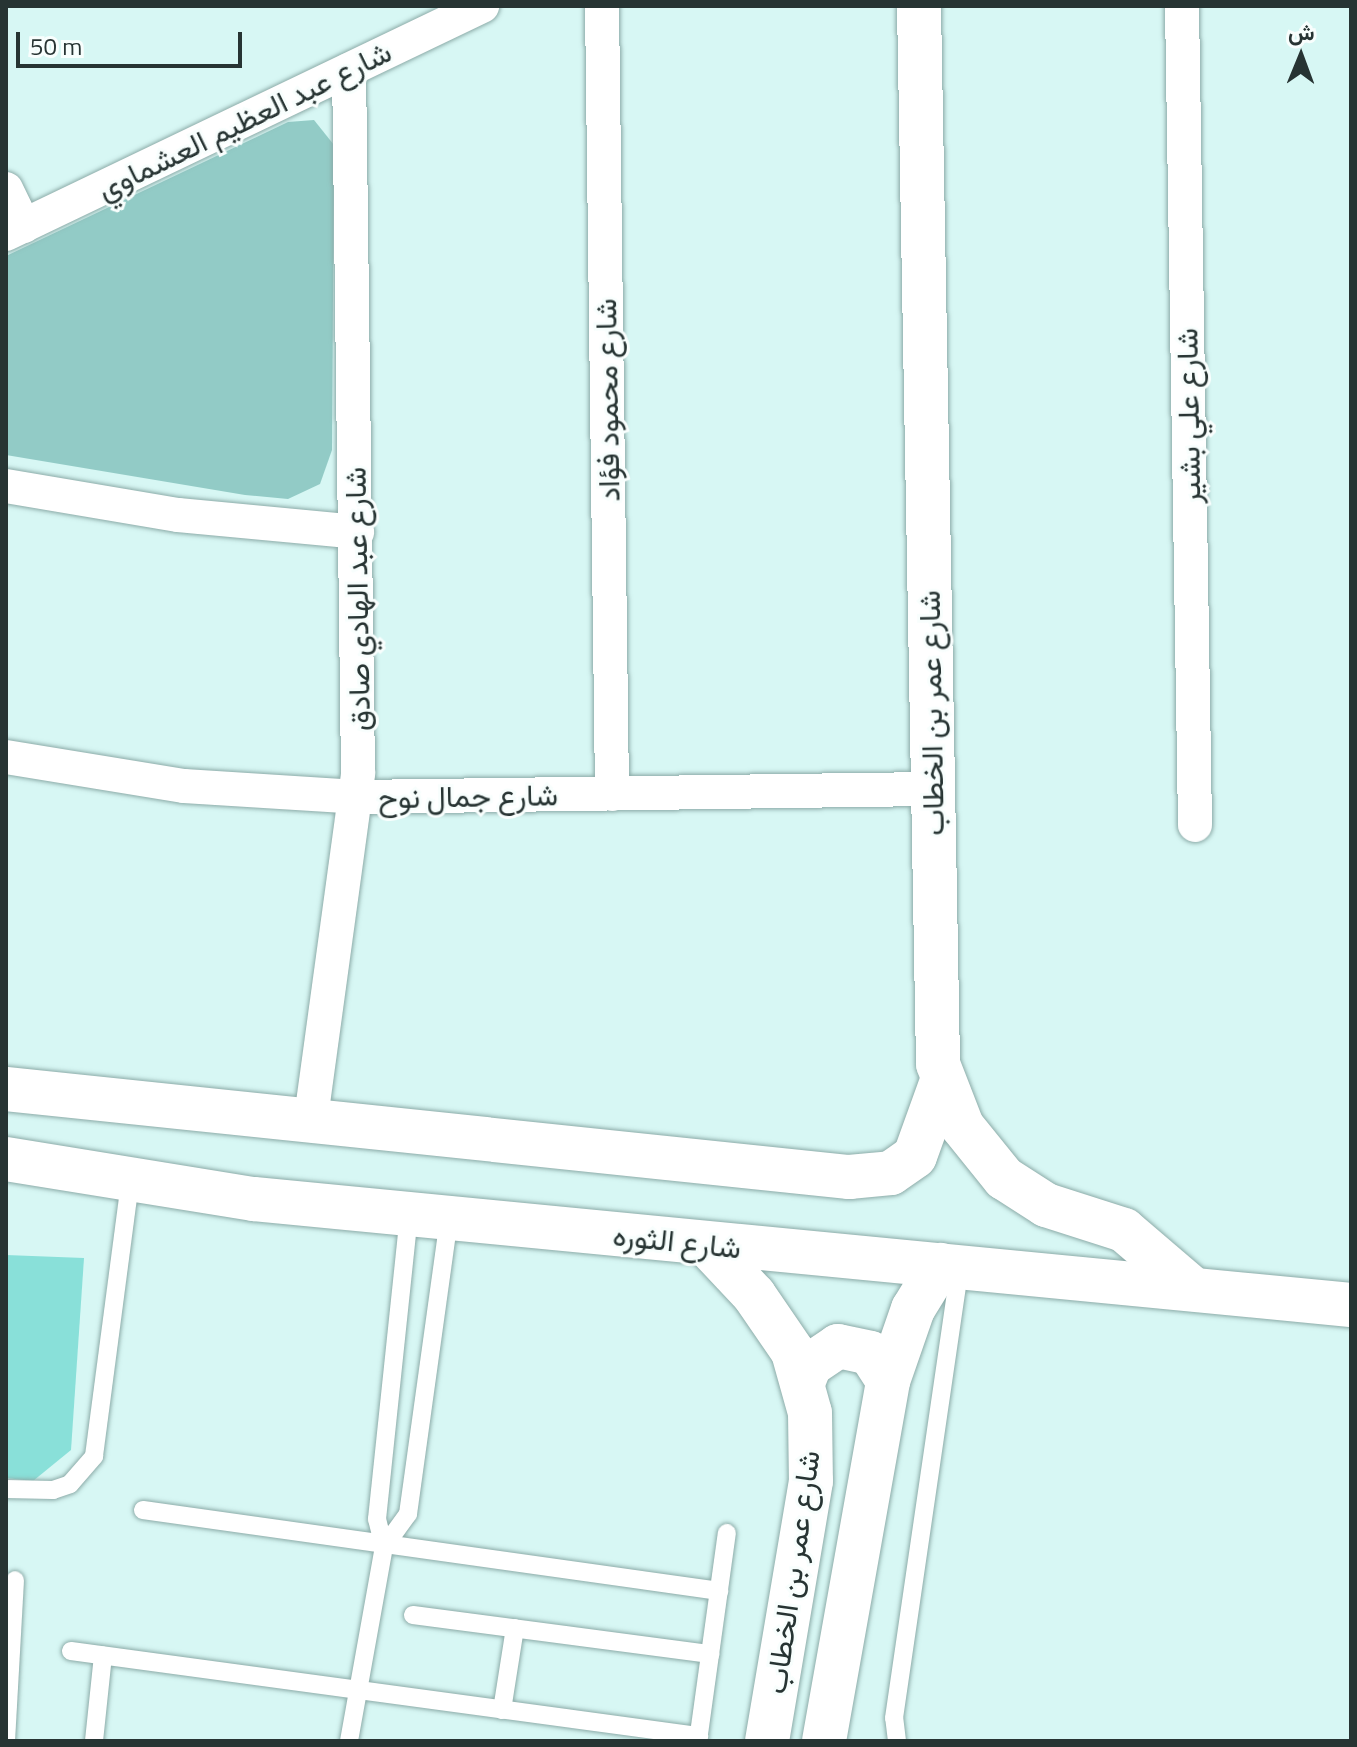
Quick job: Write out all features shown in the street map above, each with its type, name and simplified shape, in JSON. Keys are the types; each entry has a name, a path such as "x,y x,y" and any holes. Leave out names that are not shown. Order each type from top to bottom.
{"main road":[{"name":"شارع عمر بن الخطاب","path":"919,6 932,789 942,1081 971,1141 1011,1183 1062,1212 1124,1230 1193,1289"},
{"path":"6,1089 310,1125 849,1177 891,1173 915,1156 942,1081"},
{"name":"شارع الثوره","path":"6,1159 130,1181 429,1217 1351,1305"},
{"name":"شارع عمر بن الخطاب","path":"707,1245 775,1322 804,1380 811,1481 767,1741"},
{"name":"شارع عمر بن الخطاب","path":"824,1741 888,1381 913,1309 950,1266"},
{"path":"804,1380 816,1359 838,1346 870,1353 888,1381"}],"street":[{"name":"شارع عبد العظيم العشماوي","path":"15,230 482,6"},
{"name":"شارع محمود فؤاد","path":"602,6 612,794"},
{"name":"شارع علي بشير","path":"1182,6 1195,825"},
{"name":"شارع عبد الهادي صادق","path":"310,1125 357,797 357,532 349,70"},
{"path":"6,189 15,230"},
{"path":"6,486 178,515 357,532"},
{"name":"شارع جمال نوح","path":"6,757 184,786 357,797 932,789"}],"lane":[{"path":"6,1489 62,1487 94,1456 130,1181"},
{"path":"349,1741 384,1547 378,1505 429,1217"},
{"path":"384,1547 408,1514 429,1217"},
{"path":"897,1741 894,1718 950,1266"},
{"path":"143,1510 384,1547 719,1591"},
{"path":"71,1651 698,1738 727,1533"},
{"path":"6,1741 15,1580"},
{"path":"413,1615 710,1654"},
{"path":"502,1710 515,1628"},
{"path":"94,1741 103,1655"}],"shaded area":[{"path":"314,120 334,145 332,450 320,484 288,499 245,495 6,455 6,256 288,122"}],"building":[{"path":"6,1255 84,1258 71,1450 33,1481 6,1478"}]}
